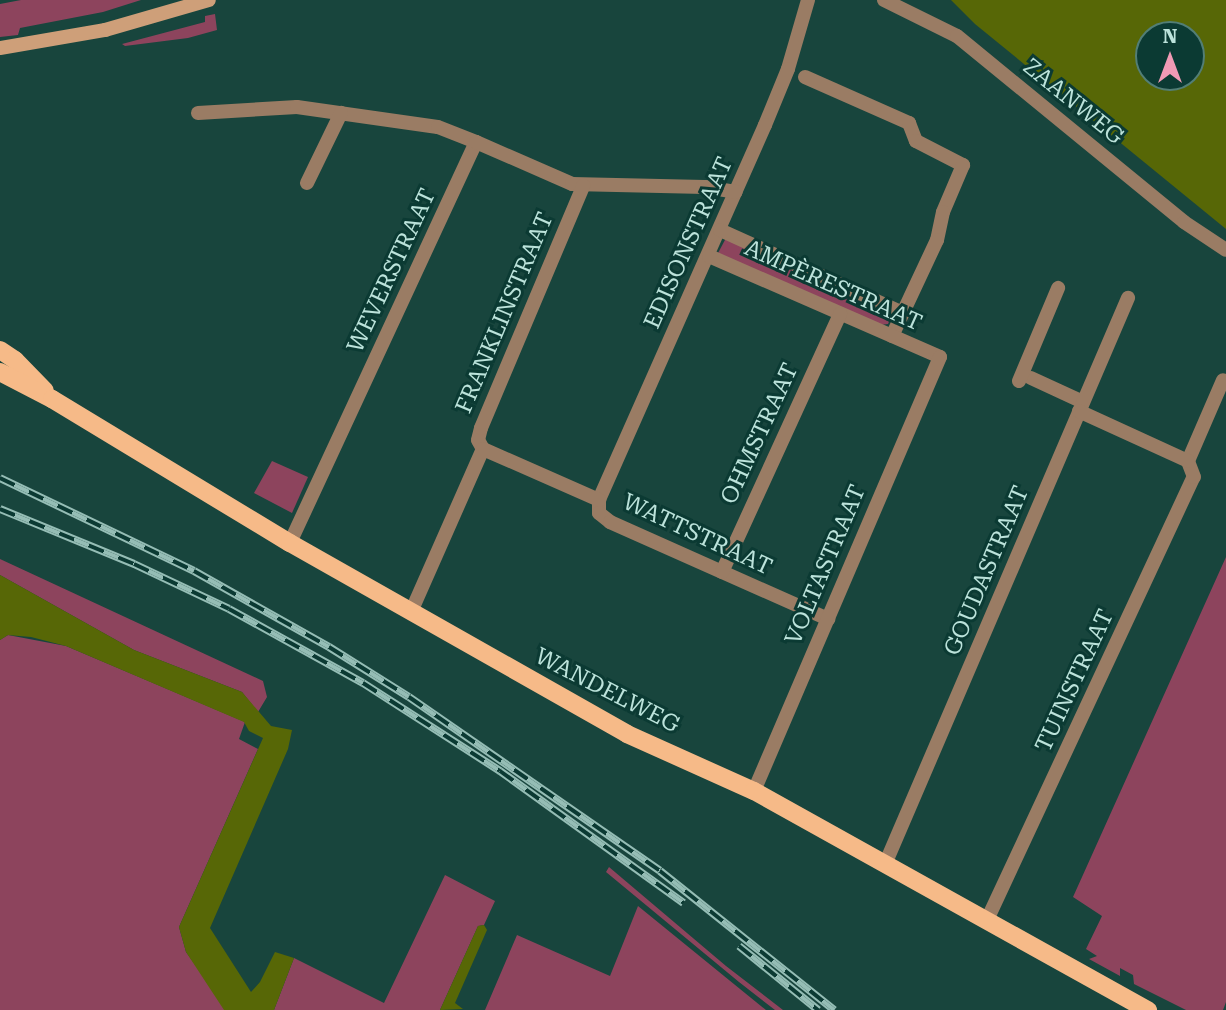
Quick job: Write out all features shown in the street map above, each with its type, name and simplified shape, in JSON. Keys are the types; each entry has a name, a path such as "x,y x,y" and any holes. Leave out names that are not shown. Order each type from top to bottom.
{"main road":[{"path":"0,48 105,30 209,0"},
{"name":"WANDELWEG","path":"0,350 15,360 52,399"},
{"name":"WANDELWEG","path":"0,372 52,399 290,543 627,734 754,791 1148,1010"}],"street":[{"name":"EDISONSTRAAT","path":"599,500 709,256 788,69 808,0"},
{"name":"ZAANWEG","path":"884,0 957,36 1184,222 1226,250"},
{"path":"805,77 909,123 916,141 963,165 943,212 937,240 892,337"},
{"path":"198,113 297,107 438,127 560,180 583,186 705,187 736,192"},
{"path":"307,183 341,113"},
{"name":"WEVERSTRAAT","path":"290,543 476,142"},
{"name":"FRANKLINSTRAAT","path":"411,612 483,449 478,440 481,428 583,186"},
{"name":"AMPÈRESTRAAT","path":"720,230 903,313"},
{"name":"AMPÈRESTRAAT","path":"709,256 940,357"},
{"path":"1058,288 1025,380 1188,461"},
{"name":"GOUDASTRAAT","path":"886,862 1128,298"},
{"name":"OHMSTRAAT","path":"722,572 840,314"},
{"name":"VOLTASTRAAT","path":"754,791 940,357"},
{"name":"TUINSTRAAT","path":"987,920 1194,477 1188,461 1223,380"},
{"name":"WATTSTRAAT","path":"483,449 599,500 599,513 610,522 828,619"}],"shaded area":[{"path":"21,0 141,0 103,12 20,28 18,35 0,37 0,4"},
{"path":"951,0 1226,0 1226,229 975,24"},
{"path":"215,14 217,30 188,38 125,46 122,44 205,22 205,16"},
{"path":"726,238 888,311 891,317 888,324 880,325 717,255"},
{"path":"272,461 308,477 292,513 254,493"},
{"path":"1226,557 1226,1002 1223,1010 1186,1010 1134,984 1133,975 1120,968 1120,976 1089,959 1097,956 1086,949 1102,916 1073,897"},
{"path":"0,559 263,681 267,697 258,712 242,692 134,650 0,575"},
{"path":"0,575 134,650 242,692 271,726 292,730 288,749 210,928 251,992 260,982 275,952 294,958 274,1010 224,1010 186,952 179,927 263,738 249,731 244,722 66,646 31,637 8,635 0,640"},
{"path":"8,635 66,646 245,722 239,739 258,749 179,927 186,952 228,1010 0,1010 0,640"},
{"path":"609,867 726,966 783,1010 775,1010 739,982 606,872"},
{"path":"445,875 495,901 484,925 478,926 440,1010 274,1010 294,958 384,1003"},
{"path":"638,906 766,1010 485,1010 517,935 610,976"},
{"path":"484,925 487,930 455,1003 463,1009 440,1010 478,926"}],"railway":[{"path":"0,478 194,571 329,647 409,697 660,871 834,1010"},
{"path":"0,509 134,564 229,609 363,683 500,771 684,903"},
{"path":"739,946 818,1010"}]}
